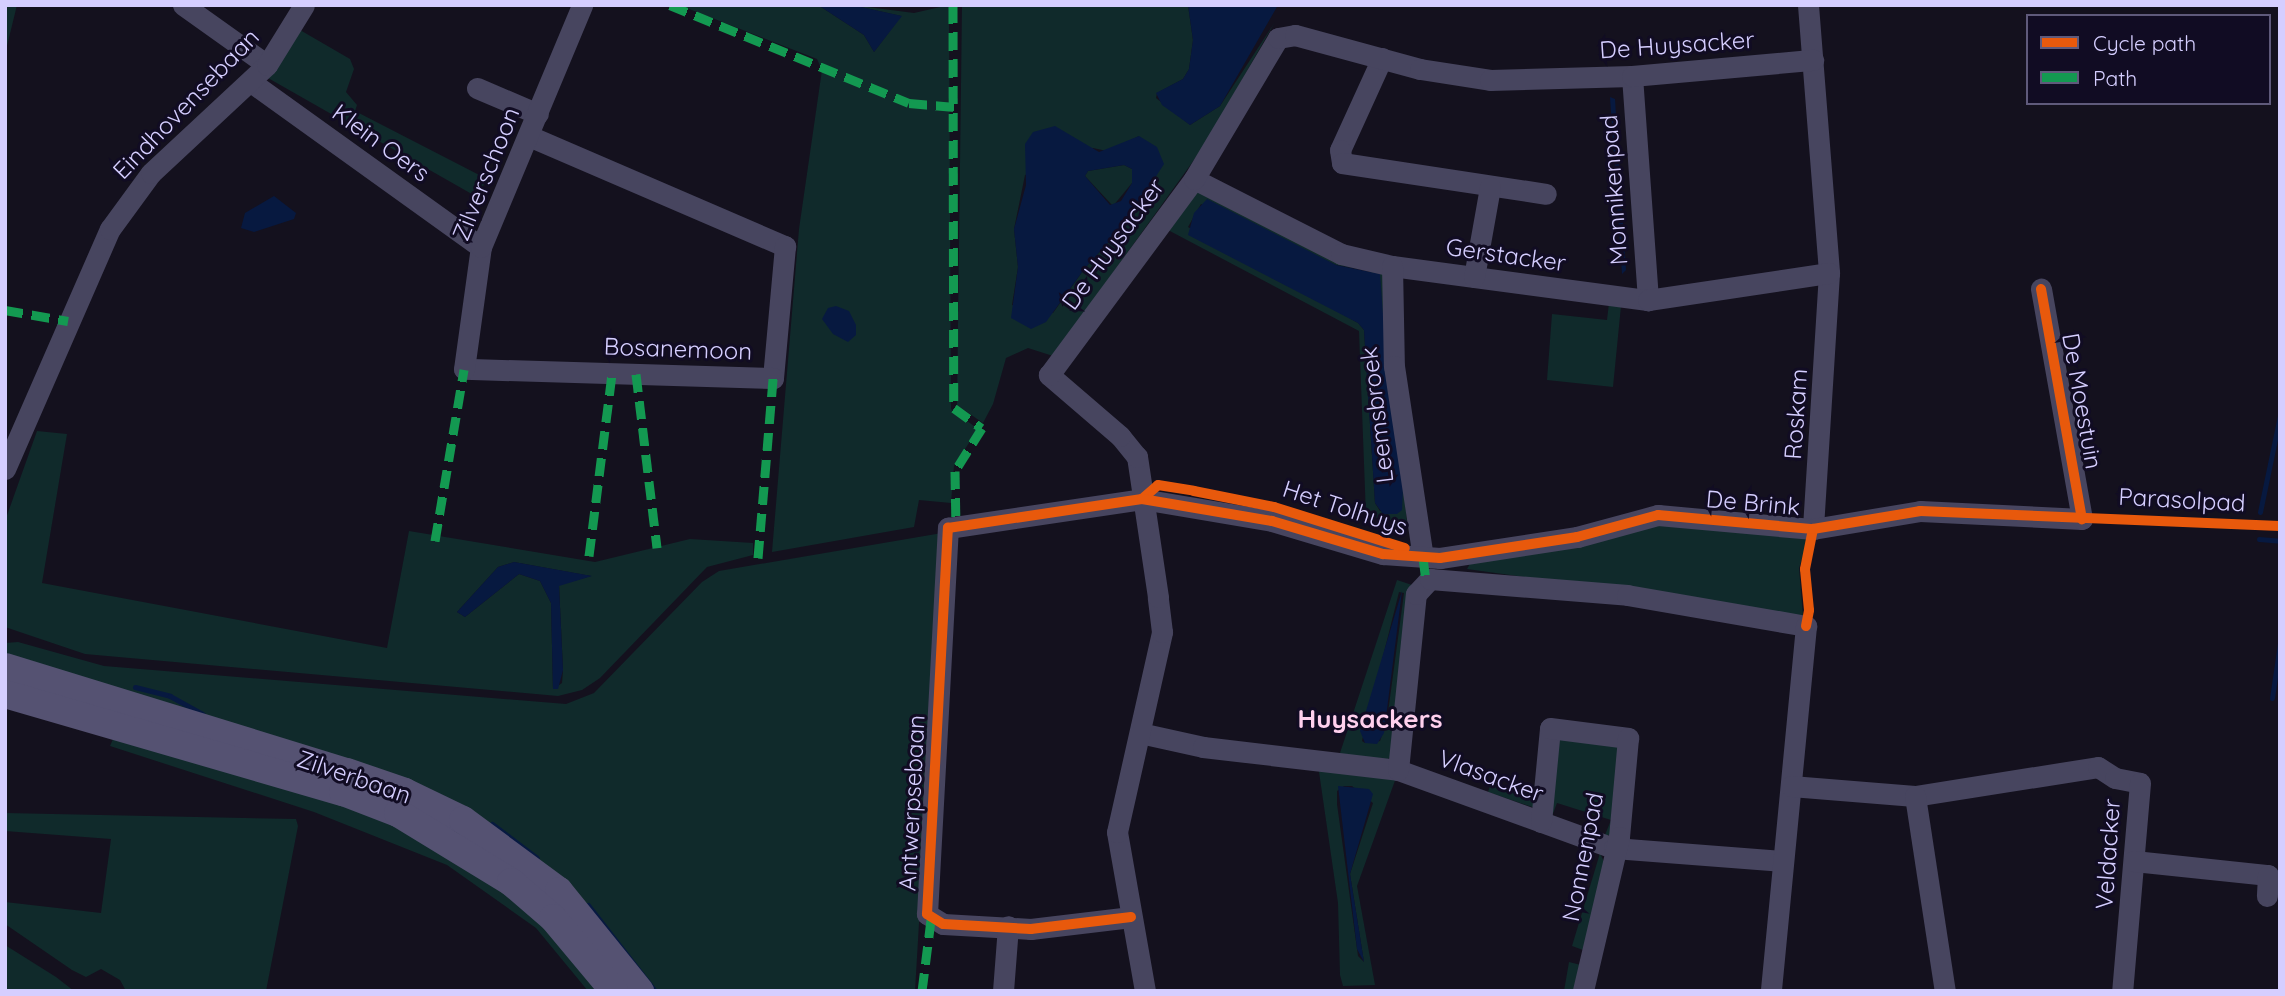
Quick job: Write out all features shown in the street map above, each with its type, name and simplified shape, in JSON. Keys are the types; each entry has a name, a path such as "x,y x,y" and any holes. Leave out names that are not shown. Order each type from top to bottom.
{"main road":[{"name":"Zilverbaan","path":"5,667 347,772 405,792 463,820 559,891 640,991"},
{"name":"Zilverbaan","path":"5,694 343,792 398,813 511,882 553,918 614,991"}],"street":[{"path":"183,5 267,65"},
{"name":"Eindhovensebaan","path":"5,469 110,229 151,173 267,65 304,5"},
{"name":"Zilverschoon","path":"464,369 481,247 582,5"},
{"name":"Roskam","path":"1808,5 1829,273 1813,529"},
{"name":"De Huysacker","path":"1144,991 1117,832 1162,632 1137,457 1120,436 1049,375 1194,179 1278,38 1295,35 1382,58 1490,80 1632,76 1813,60"},
{"path":"1382,58 1340,150 1342,163 1546,194"},
{"name":"Monnikenpad","path":"1632,76 1648,300"},
{"name":"Klein Oers","path":"251,82 481,247"},
{"path":"478,88 538,114"},
{"name":"Bosanemoon","path":"464,369 773,378 785,246 529,136"},
{"name":"Gerstacker","path":"1194,179 1341,254 1392,267 1648,300 1829,273"},
{"path":"1474,277 1490,187"},
{"name":"Leemsbroek","path":"1392,267 1394,366 1423,557"},
{"name":"De Moestuin","path":"2041,289 2082,519"},
{"name":"Het Tolhuys","path":"948,528 1142,499 1272,520 1358,548 1423,557"},
{"name":"De Brink","path":"1423,557 1455,557 1564,539 1658,515 1813,529 1920,511 2082,519"},
{"name":"Antwerpsebaan","path":"948,528 928,914 943,924 1057,928 1131,917"},
{"path":"1398,770 1416,594 1426,581 1627,596 1806,626 1771,991"},
{"name":"Nonnenpad","path":"1541,822 1550,728 1628,737 1619,837 1614,848 1583,991"},
{"name":"Vlasacker","path":"1140,733 1203,747 1398,770 1614,848 1782,861"},
{"name":"Veldacker","path":"1791,786 1915,796 2098,767 2115,778 2140,783 2122,991"},
{"path":"1915,796 1945,991"},
{"path":"2134,861 2268,875 2267,897"},
{"path":"1003,991 1008,926"}],"green space":[{"path":"5,5 17,5 5,54"},
{"path":"679,5 818,5 864,35 874,52 901,16 852,5 914,13 949,5 951,409 978,429 954,466 951,503 919,500 914,527 772,552 799,229 822,70 817,59"},
{"path":"962,5 1188,5 1193,40 1189,69 1183,79 1157,93 1156,98 1190,125 1220,106 1275,22 1204,146 1053,356 1028,348 1006,358 993,404 983,423 957,405","holes":["1139,136 1146,195 1126,223 1085,268 1053,313 1012,305 1018,267 1014,229 1025,175 1093,148 1107,151"]},
{"path":"300,30 350,59 354,69 346,92 357,105 355,111 487,179 477,197 268,78"},
{"path":"1124,165 1132,169 1132,183 1113,206 1085,176 1088,171"},
{"path":"1196,189 1385,268 1407,523 1366,516 1359,331 1168,230","holes":["1201,204 1336,265 1371,271 1402,510 1380,511 1375,503 1364,330 1358,323 1188,227"]},
{"path":"1609,303 1621,306 1613,387 1547,380 1552,314 1607,320"},
{"path":"37,431 67,434 42,583 387,648 409,531 595,562 690,539 753,543 753,555 707,567 600,678 582,690 558,696 85,654 5,627 5,521","holes":["514,562 591,576 559,585 563,670 562,683 553,689 551,603 540,581 519,574 465,617 457,612 498,567"]},
{"path":"1648,524 1809,538 1799,568 1803,616 1467,569 1471,562"},
{"path":"942,533 915,991 646,991 562,889 7,655 5,648 5,643 18,642 104,666 566,704 594,693 702,582 719,571"},
{"path":"1397,580 1412,585 1396,751 1388,759 1339,756","holes":["1399,592 1404,593 1387,720 1380,741 1365,743 1362,741"]},
{"path":"1553,734 1623,741 1611,835 1605,835 1611,820 1557,803 1551,819"},
{"path":"113,739 340,796 513,889 607,991 588,991 536,928 447,865 314,812 110,746"},
{"path":"1318,765 1397,775 1357,886 1375,985 1343,986 1340,975 1338,903","holes":["1344,786 1352,786 1373,803 1350,874 1364,962 1358,956 1337,804 1337,791"]},
{"path":"1490,786 1541,791 1538,809 1488,792"},
{"path":"5,813 296,819 298,826 266,991 126,991 120,980 101,969 86,977 72,970 5,924 5,902 101,913 111,839 5,831"},
{"path":"1600,853 1604,862 1583,950 1572,946"},
{"path":"5,945 56,977 74,991 5,991"},
{"path":"1569,962 1581,965 1576,991 1564,991"}],"water":[{"path":"818,5 852,5 902,16 874,52 864,35"},
{"path":"1188,5 1278,5 1220,106 1190,125 1162,105 1156,93 1183,79 1189,69 1193,40"},
{"path":"1610,97 1615,99 1626,270 1622,274"},
{"path":"1055,126 1099,152 1139,136 1157,147 1164,164 1126,223 1085,268 1046,322 1031,329 1011,318 1018,267 1014,229 1026,185 1025,144 1033,132","holes":["1124,165 1132,169 1132,183 1121,201 1110,205 1085,176 1088,171"]},
{"path":"274,196 296,213 294,219 254,232 241,228 245,213"},
{"path":"1207,199 1336,265 1380,274 1388,381 1403,489 1402,510 1397,514 1383,514 1375,503 1364,330 1358,323 1188,235 1194,213"},
{"path":"836,306 849,311 856,325 856,335 848,342 833,334 822,319 828,308"},
{"path":"514,562 592,576 559,586 563,670 558,689 553,689 551,603 540,581 519,574 465,617 457,612 498,567"},
{"path":"1402,591 1384,733 1377,744 1365,743 1360,731"},
{"path":"1338,786 1369,789 1373,794 1350,874 1364,962 1357,949"}],"waterway":[{"path":"2260,512 2280,415"},
{"path":"2259,539 2280,541"},
{"path":"2272,698 2280,643"},
{"path":"135,687 170,696 202,714"},
{"path":"492,824 537,858"},
{"path":"588,905 655,991"}],"marked path":[{"path":"670,5 909,103 955,107"},
{"path":"953,5 954,408 982,428 955,471 956,526"},
{"path":"5,310 68,321"},
{"path":"435,541 464,369"},
{"path":"589,556 612,373"},
{"path":"636,374 657,548"},
{"path":"758,558 773,378"},
{"path":"1423,557 1426,581"},
{"path":"922,991 931,920"}],"cycle path":[{"path":"2041,289 2082,519"},
{"path":"1142,499 1158,485 1194,491 1274,507 1405,548"},
{"name":"Parasolpad","path":"1131,917 1031,929 943,924 927,914 948,528 1142,499 1272,521 1383,554 1440,558 1577,537 1658,515 1813,529 1920,511 2280,526"},
{"path":"1806,626 1809,610 1805,569 1813,529"}],"district":[{"name":"Huysackers","path":"1370,719"}]}
